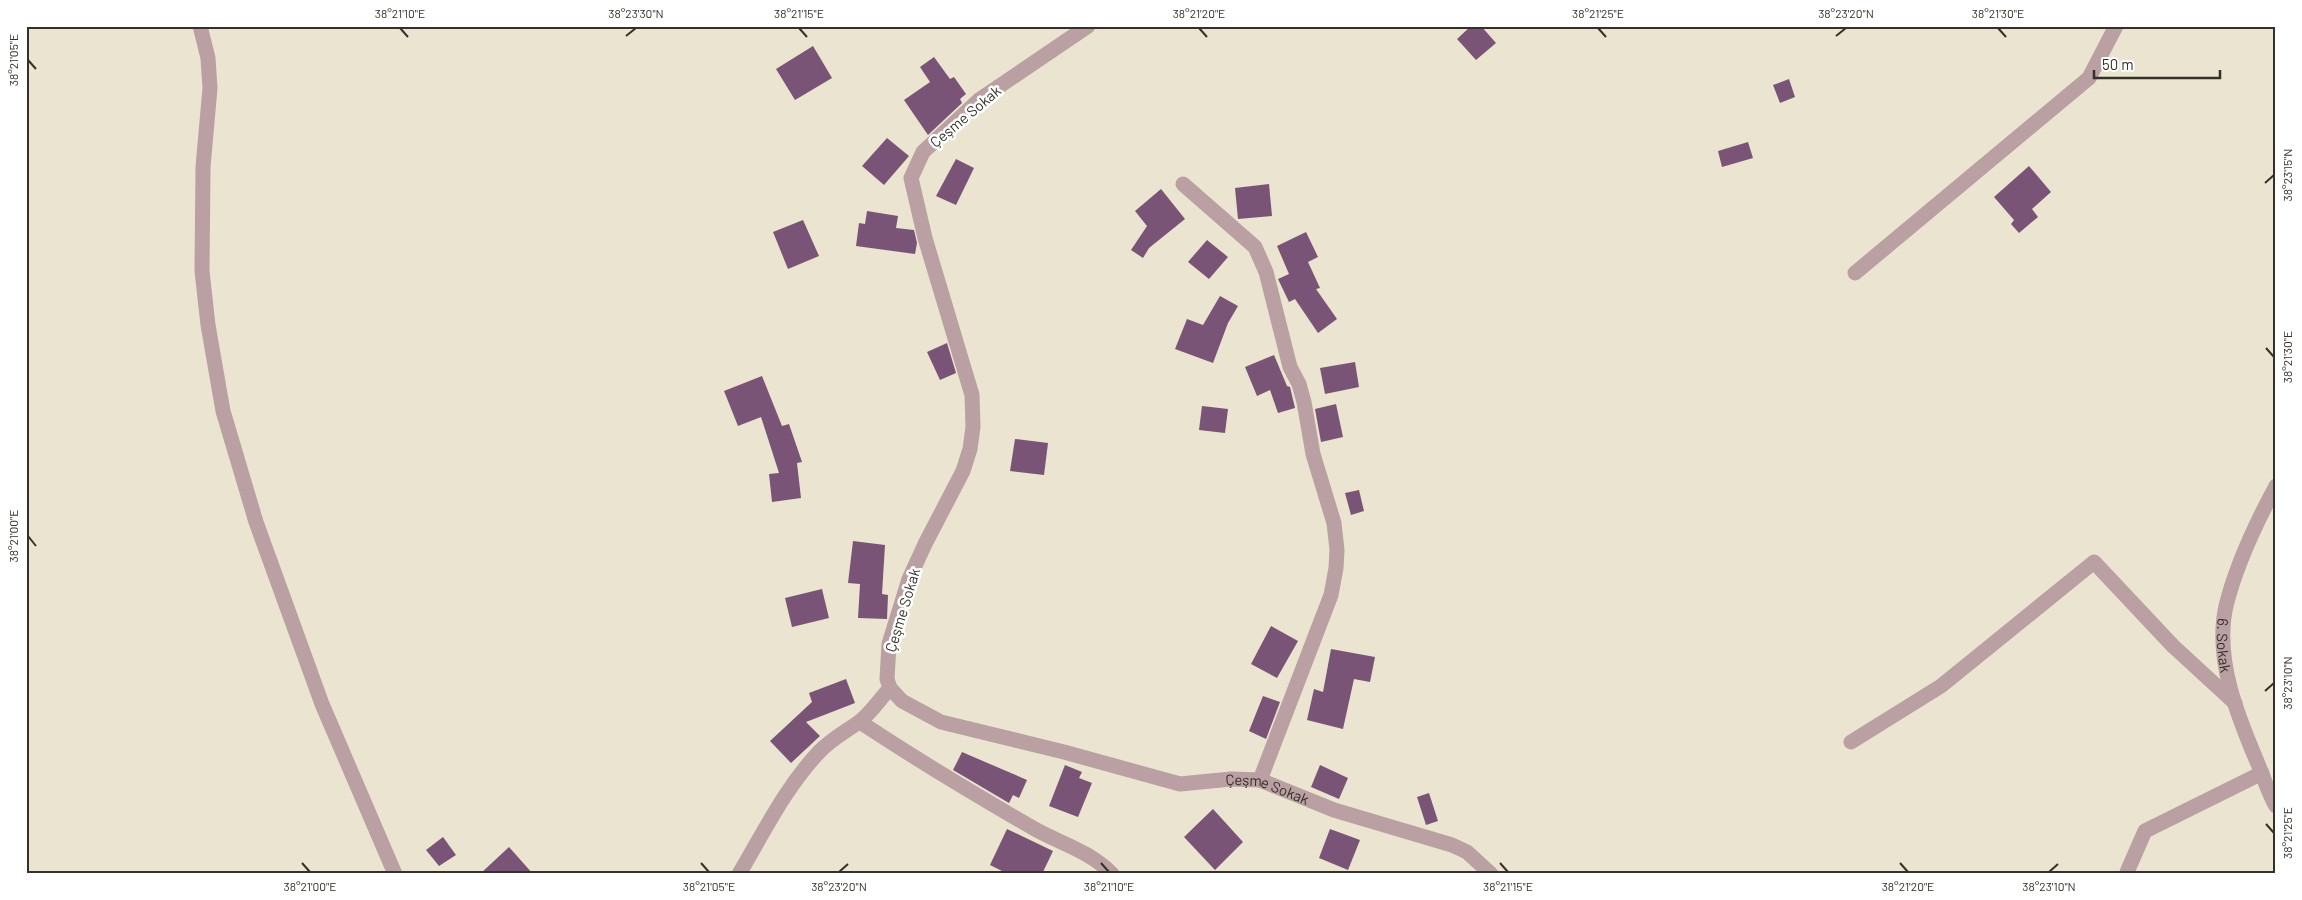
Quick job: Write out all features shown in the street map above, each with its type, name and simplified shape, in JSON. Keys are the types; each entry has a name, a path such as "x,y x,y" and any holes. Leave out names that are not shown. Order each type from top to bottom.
{"street":[{"path":"200,26 208,58 210,88 203,167 202,271 208,325 223,411 256,522 319,695 395,874"},
{"name":"Çeşme Sokak","path":"1088,26 979,100 923,152 911,178 925,238 972,395 973,427 970,449 963,471 909,579 889,644 887,679 890,688 902,701 941,722 1038,745 1180,784 1231,779 1260,780 1334,810 1452,845 1467,852 1491,874"},
{"path":"1855,273 2089,78 2099,63 2116,26"},
{"path":"1184,184 1255,247 1266,272 1290,367 1299,384 1312,454 1334,523 1337,550 1331,595 1260,780"},
{"name":"6. Sokak","path":"2276,486 2237,574 2226,607 2224,629 2225,659 2235,703 2244,732 2276,806"},
{"path":"1852,742 1941,686 2094,562 2173,646 2235,703"},
{"path":"739,874 775,811 801,772 820,750 839,733 860,722 890,688"},
{"path":"860,722 936,772 1041,833 1084,853 1104,865 1112,874"},
{"path":"2127,872 2145,831 2262,774"}],"building":[{"path":"1471,26 1481,26 1496,43 1476,60 1457,39"},
{"path":"813,46 832,78 795,100 776,69"},
{"path":"934,57 950,79 954,77 966,94 960,99 962,103 928,135 904,100 930,82 920,67"},
{"path":"1789,79 1795,97 1780,103 1773,85"},
{"path":"887,138 909,156 884,185 862,166"},
{"path":"1748,142 1753,158 1722,167 1718,151"},
{"path":"956,159 974,168 956,205 936,196"},
{"path":"2029,166 2051,192 2032,209 2038,217 2019,233 2011,224 2014,220 1994,197"},
{"path":"1269,184 1272,216 1238,219 1235,188"},
{"path":"1161,189 1185,219 1149,248 1143,258 1131,250 1147,226 1135,211"},
{"path":"867,211 898,216 896,228 914,230 917,243 915,254 856,246 859,223 865,224"},
{"path":"803,220 819,256 788,269 773,232"},
{"path":"1306,232 1318,257 1308,262 1320,288 1316,289 1337,319 1318,333 1295,299 1289,302 1278,279 1289,274 1277,246"},
{"path":"1207,240 1228,257 1209,279 1188,262"},
{"path":"1220,296 1238,306 1228,323 1213,363 1175,349 1187,319 1203,325"},
{"path":"947,343 956,373 940,380 927,352"},
{"path":"1274,355 1287,386 1290,387 1295,408 1278,413 1270,390 1257,396 1245,367"},
{"path":"1355,362 1359,387 1325,394 1320,368"},
{"path":"762,376 782,426 789,424 802,462 797,463 801,498 772,502 769,474 779,473 761,417 738,426 724,391"},
{"path":"1336,404 1343,437 1321,442 1315,409"},
{"path":"1202,406 1228,409 1225,433 1199,430"},
{"path":"1015,439 1048,443 1044,475 1010,471"},
{"path":"1359,490 1364,511 1351,515 1345,493"},
{"path":"853,541 885,545 882,594 888,595 887,619 858,618 860,584 848,583"},
{"path":"822,589 829,618 792,627 785,598"},
{"path":"1271,626 1298,641 1277,678 1251,664"},
{"path":"1331,649 1375,657 1370,682 1354,679 1343,729 1307,720 1314,689 1323,692"},
{"path":"846,679 855,703 806,722 820,736 791,763 770,741 812,702 809,693"},
{"path":"1263,696 1280,702 1266,739 1249,731"},
{"path":"962,752 1027,780 1019,798 1013,795 1009,803 953,770"},
{"path":"1065,765 1082,772 1079,778 1092,783 1078,817 1049,806"},
{"path":"1320,765 1348,778 1339,799 1311,787"},
{"path":"1429,793 1438,821 1426,825 1417,797"},
{"path":"1213,809 1243,842 1215,870 1184,837"},
{"path":"1007,829 1053,851 1042,874 1008,874 990,865"},
{"path":"1330,829 1360,840 1348,870 1319,858"},
{"path":"443,837 456,855 439,866 426,850"},
{"path":"509,847 533,874 480,874"}]}
